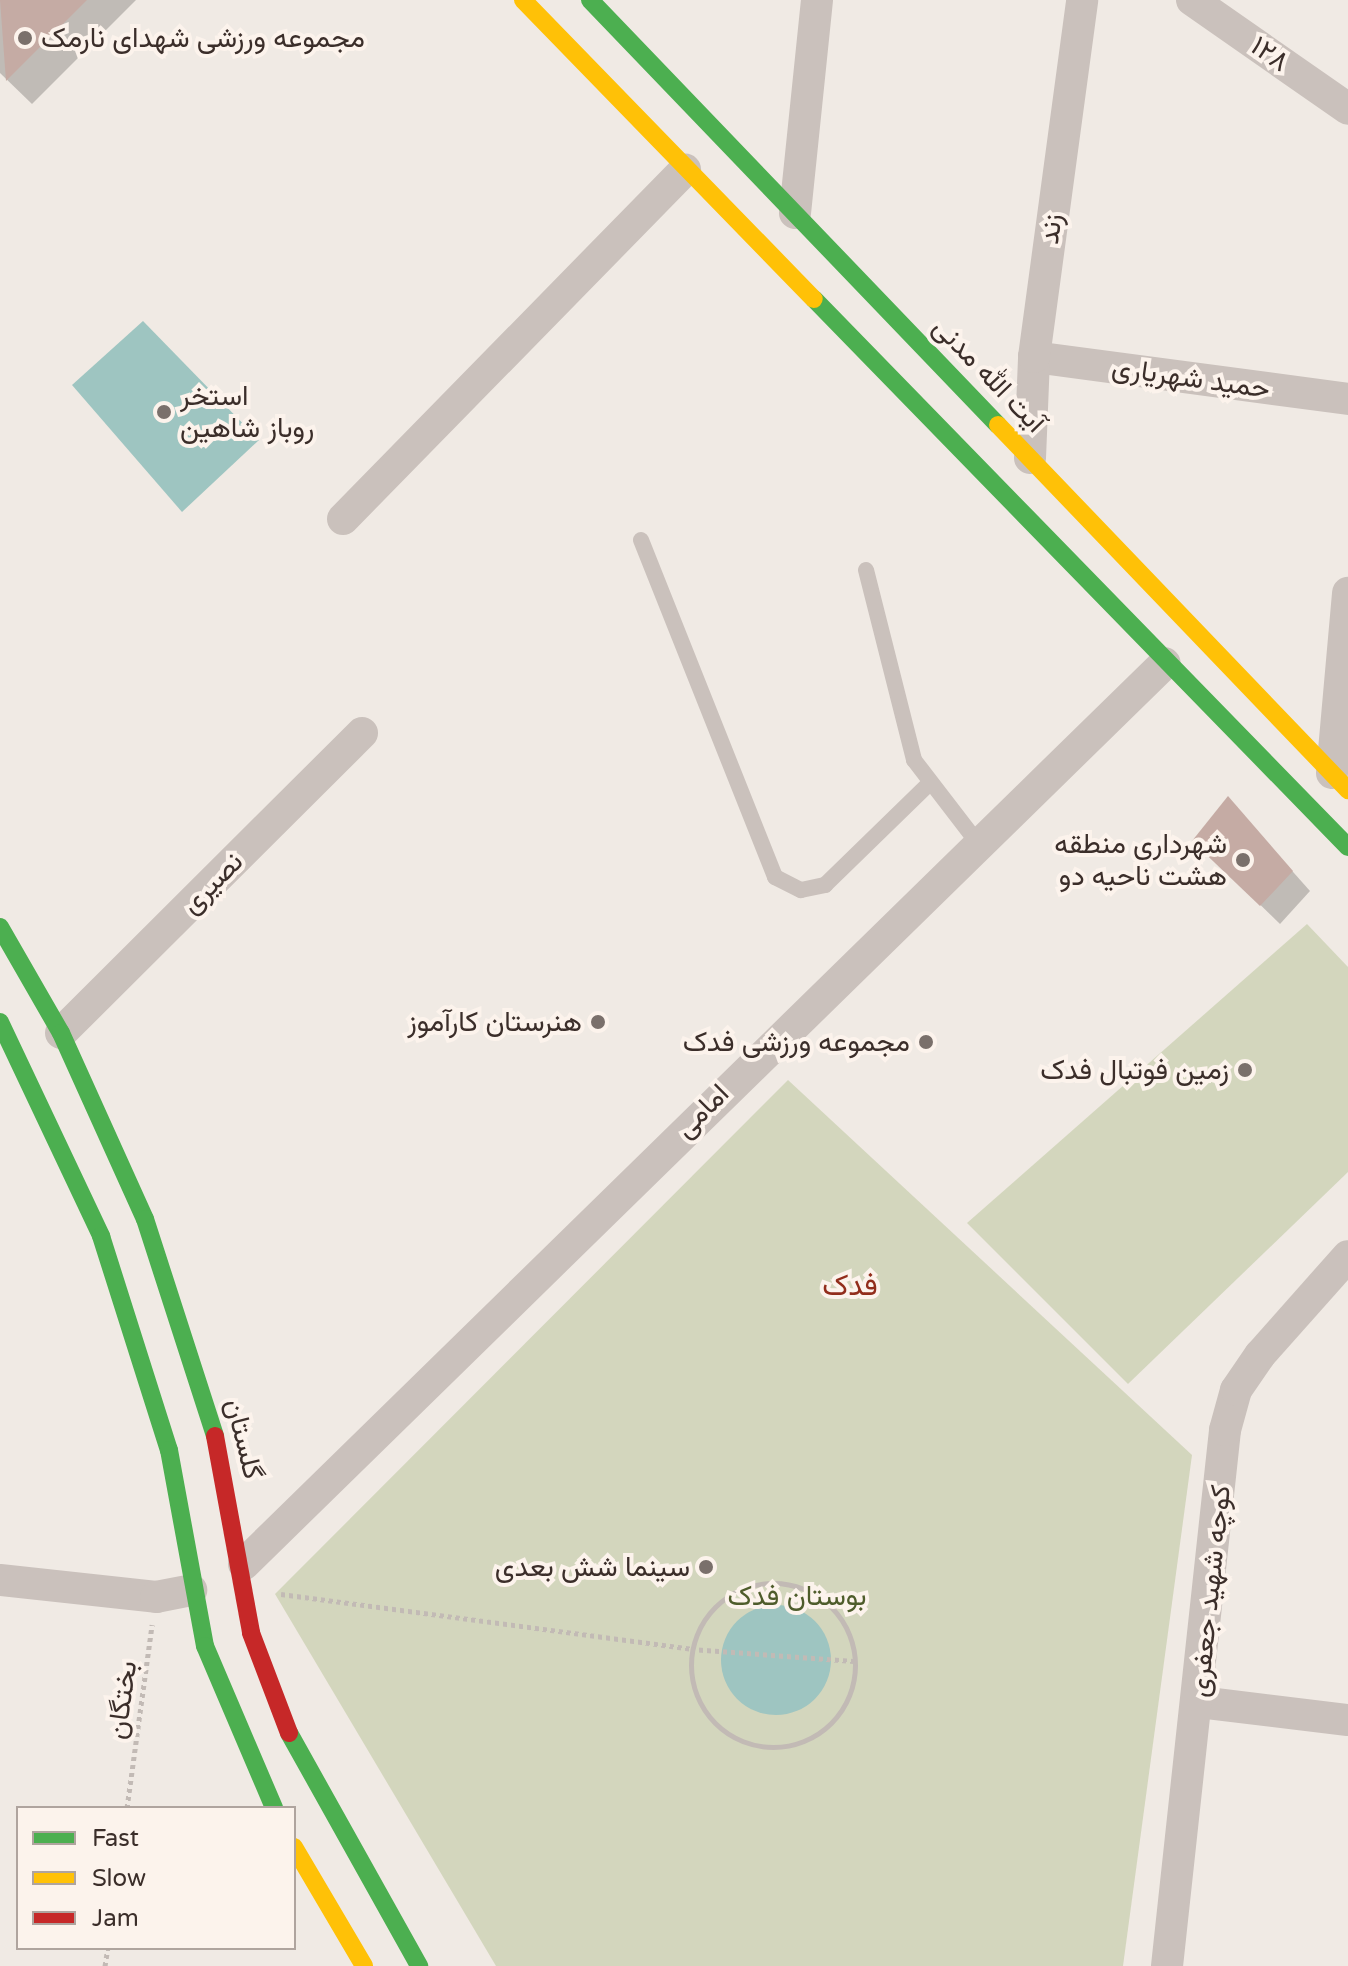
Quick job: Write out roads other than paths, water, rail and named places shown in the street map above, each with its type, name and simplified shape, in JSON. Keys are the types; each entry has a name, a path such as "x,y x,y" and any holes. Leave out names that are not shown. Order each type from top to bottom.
{"main road":[{"path":"523,0 1165,663 1348,847"},
{"name":"آیت الله مدنی","path":"590,0 1340,781"},
{"path":"1165,663 1197,632"},
{"name":"گلستان","path":"0,927 61,1033 145,1219 213,1424 244,1564 251,1633 287,1730 419,1966"},
{"path":"0,1022 101,1236 169,1450 191,1590 244,1750 273,1806"},
{"path":"191,1590 244,1564"},
{"path":"296,1850 364,1966"}],"street":[{"path":"795,213 817,0"},
{"name":"زند","path":"1030,458 1034,357 1082,0"},
{"name":"۱۲۸","path":"1192,0 1348,109"},
{"path":"343,519 685,170"},
{"name":"حمید شهریاری","path":"1034,357 1348,399"},
{"path":"1340,781 1348,593"},
{"name":"امامی","path":"244,1564 977,842 1165,663"},
{"name":"نصیری","path":"61,1033 362,733"},
{"name":"کوچه شهید جعفری","path":"1167,1966 1199,1702 1225,1430 1236,1390 1348,1256"},
{"path":"0,1580 156,1597 191,1590"},
{"path":"1199,1702 1348,1720"}],"lane":[{"path":"641,540 775,877 801,890 825,885 928,785"},
{"path":"866,570 914,760 928,785 977,842"}],"water":[{"name":"استخر روباز شاهین","path":"143,321 259,440 182,512 72,385"},
{"path":"776,1605 797,1609 815,1621 827,1639 831,1660 827,1681 815,1699 797,1711 776,1715 755,1711 737,1699 725,1681 721,1660 725,1639 737,1621 755,1609"}],"place":[{"name":"مجموعه ورزشی شهدای نارمک","path":"25,38"},
{"name":"استخر روباز شاهین","path":"164,412"},
{"name":"شهرداری منطقه هشت ناحیه دو","path":"1243,860"},
{"name":"هنرستان کارآموز","path":"598,1022"},
{"name":"مجموعه ورزشی فدک","path":"926,1042"},
{"name":"زمین فوتبال فدک","path":"1245,1070"},
{"name":"سینما شش بعدی","path":"706,1567"}],"district":[{"name":"فدک","path":"850,1286"}],"park label":[{"name":"بوستان فدک","path":"797,1596"}]}
